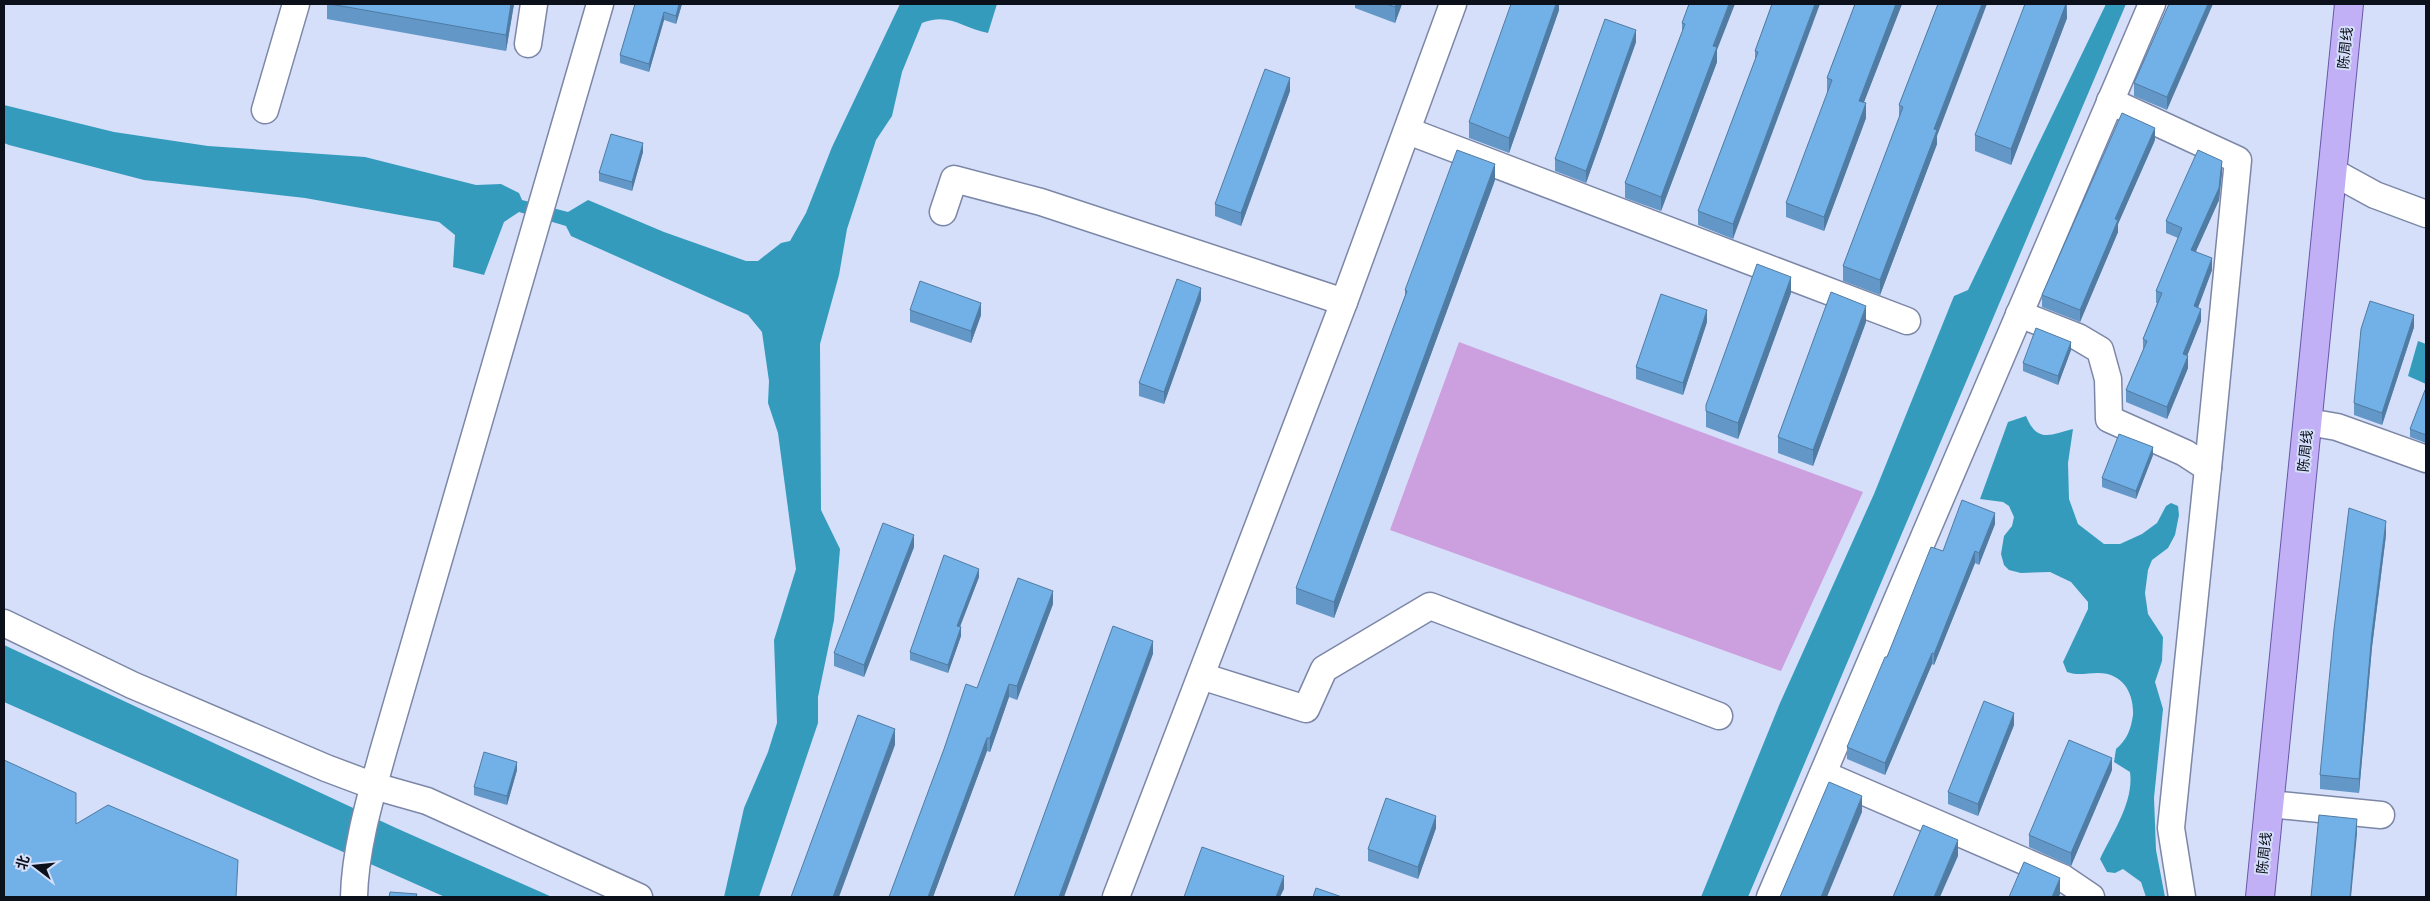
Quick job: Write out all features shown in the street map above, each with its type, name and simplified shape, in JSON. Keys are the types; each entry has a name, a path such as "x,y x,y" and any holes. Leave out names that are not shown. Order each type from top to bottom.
{"main road":[{"name":"陈周线","path":"2260,897 2350,4"}],"street":[{"path":"265,110 296,4"},
{"path":"528,44 534,4"},
{"path":"354,888 372,792 600,4"},
{"path":"1116,897 1344,302 1453,4"},
{"path":"1770,897 2152,4"},
{"path":"2110,101 2238,160 2171,828 2182,897"},
{"path":"1408,131 1907,321"},
{"path":"2333,172 2376,195 2426,214"},
{"path":"943,212 954,179 1041,202 1344,302"},
{"path":"2019,314 2078,337 2100,350 2108,379 2108,419 2185,453 2208,468"},
{"path":"2308,422 2337,428 2426,459"},
{"path":"1201,676 1306,709 1324,669 1430,606 1720,716"},
{"path":"4,623 132,685 372,792 427,801 639,897"},
{"path":"1823,774 2063,878 2091,897"},
{"path":"2270,804 2381,815"}],"shaded area":[{"path":"1459,342 1863,492 1781,671 1390,530"}],"water":[{"path":"900,4 997,4 988,33 948,20 940,19 922,23 902,72 892,116 876,140 847,229 839,275 820,344 821,510 840,549 834,620 818,697 818,723 759,897 724,897 744,808 768,752 777,723 774,640 796,569 778,433 768,403 769,381 762,332 748,315 571,236 566,226 519,212 504,222 484,275 453,267 455,235 439,222 305,198 144,180 9,145 4,143 4,105 114,132 208,146 365,157 476,185 501,184 519,193 522,200 568,212 588,200 664,232 746,261 758,261 781,243 790,241 806,213 832,147"},
{"path":"2106,4 2126,4 1748,897 1701,897 1780,703 1874,494 1954,296 1968,290"},
{"path":"2418,341 2426,344 2426,384 2408,376"},
{"path":"2026,416 2030,425 2040,434 2051,435 2073,429 2068,463 2069,499 2078,524 2104,544 2120,544 2142,534 2157,523 2166,506 2171,503 2178,506 2179,515 2175,535 2168,548 2152,560 2148,570 2145,593 2148,614 2163,637 2162,661 2155,682 2163,709 2154,798 2156,850 2165,897 2146,897 2141,882 2123,869 2115,873 2107,872 2100,859 2126,806 2129,794 2130,772 2114,762 2116,749 2126,738 2130,730 2133,707 2129,692 2120,680 2114,676 2098,673 2079,674 2067,672 2063,662 2088,609 2088,602 2071,582 2050,572 2021,573 2009,570 2004,565 2001,554 2004,536 2012,526 2014,517 2009,506 2003,502 1980,499 2008,422"},
{"path":"4,645 396,828 552,897 445,897 4,702"}],"building":[{"path":"330,4 511,4 506,35"},
{"path":"635,4 679,4 676,16 664,12 649,64 620,55"},
{"path":"1511,4 1556,4 1509,138 1469,122"},
{"path":"1689,4 1729,4 1713,46 1717,47 1661,197 1625,183 1685,24 1682,23"},
{"path":"1772,4 1815,4 1733,224 1698,211 1758,52 1755,51"},
{"path":"1855,4 1896,4 1859,101 1866,103 1824,217 1786,203 1832,80 1827,78"},
{"path":"1938,4 1982,4 1934,129 1937,130 1880,280 1843,266 1903,107 1899,105"},
{"path":"2025,4 2066,4 2011,149 1975,135"},
{"path":"2169,4 2208,4 2167,97 2134,83"},
{"path":"1605,19 1636,30 1586,171 1555,159"},
{"path":"1265,69 1290,78 1241,213 1215,204"},
{"path":"2122,113 2155,128 2115,219 2118,220 2080,310 2042,295"},
{"path":"611,134 643,143 632,182 599,173"},
{"path":"1457,150 1495,164 1334,602 1296,588 1407,291 1405,290"},
{"path":"2198,150 2222,161 2219,188 2191,250 2212,258 2194,306 2201,309 2183,354 2188,356 2167,407 2126,390 2147,341 2143,339 2162,293 2156,291 2182,228 2166,221"},
{"path":"1757,264 1791,277 1738,423 1706,411 1706,405"},
{"path":"1177,279 1201,288 1164,392 1139,383"},
{"path":"920,281 981,303 971,331 910,310"},
{"path":"1831,292 1866,306 1813,450 1778,437"},
{"path":"1661,294 1707,310 1683,383 1636,367"},
{"path":"2370,301 2414,315 2382,413 2354,403 2361,329"},
{"path":"2036,328 2071,342 2058,376 2023,363"},
{"path":"2426,391 2426,435 2410,429"},
{"path":"2119,434 2153,447 2136,491 2102,478"},
{"path":"1962,500 1995,513 1979,553 1975,551 1934,654 1932,653 1885,763 1847,747 1885,657 1887,657 1931,547 1943,551"},
{"path":"2349,508 2386,521 2372,633 2359,779 2320,775 2334,629"},
{"path":"883,523 914,535 864,665 834,653"},
{"path":"944,555 979,569 957,626 961,627 948,665 910,652"},
{"path":"1018,578 1053,591 1017,686 1009,684 928,897 889,897 966,684 977,688"},
{"path":"1113,626 1153,641 1059,897 1014,897"},
{"path":"1984,701 2014,713 1978,804 1948,792"},
{"path":"858,715 895,729 833,897 791,897"},
{"path":"2069,740 2112,758 2071,853 2029,835"},
{"path":"484,752 517,762 507,796 474,787"},
{"path":"4,760 76,793 76,824 108,805 238,860 236,897 4,897"},
{"path":"1829,782 1862,796 1821,897 1780,897"},
{"path":"1386,798 1436,816 1418,867 1368,849"},
{"path":"2319,815 2357,819 2350,897 2311,897"},
{"path":"1923,825 1958,840 1934,897 1893,897"},
{"path":"1202,847 1284,876 1276,897 1184,897"},
{"path":"2024,862 2060,878 2052,897 2009,897"},
{"path":"1316,888 1342,897 1313,897"},
{"path":"390,892 417,894 416,897 389,897"}]}
